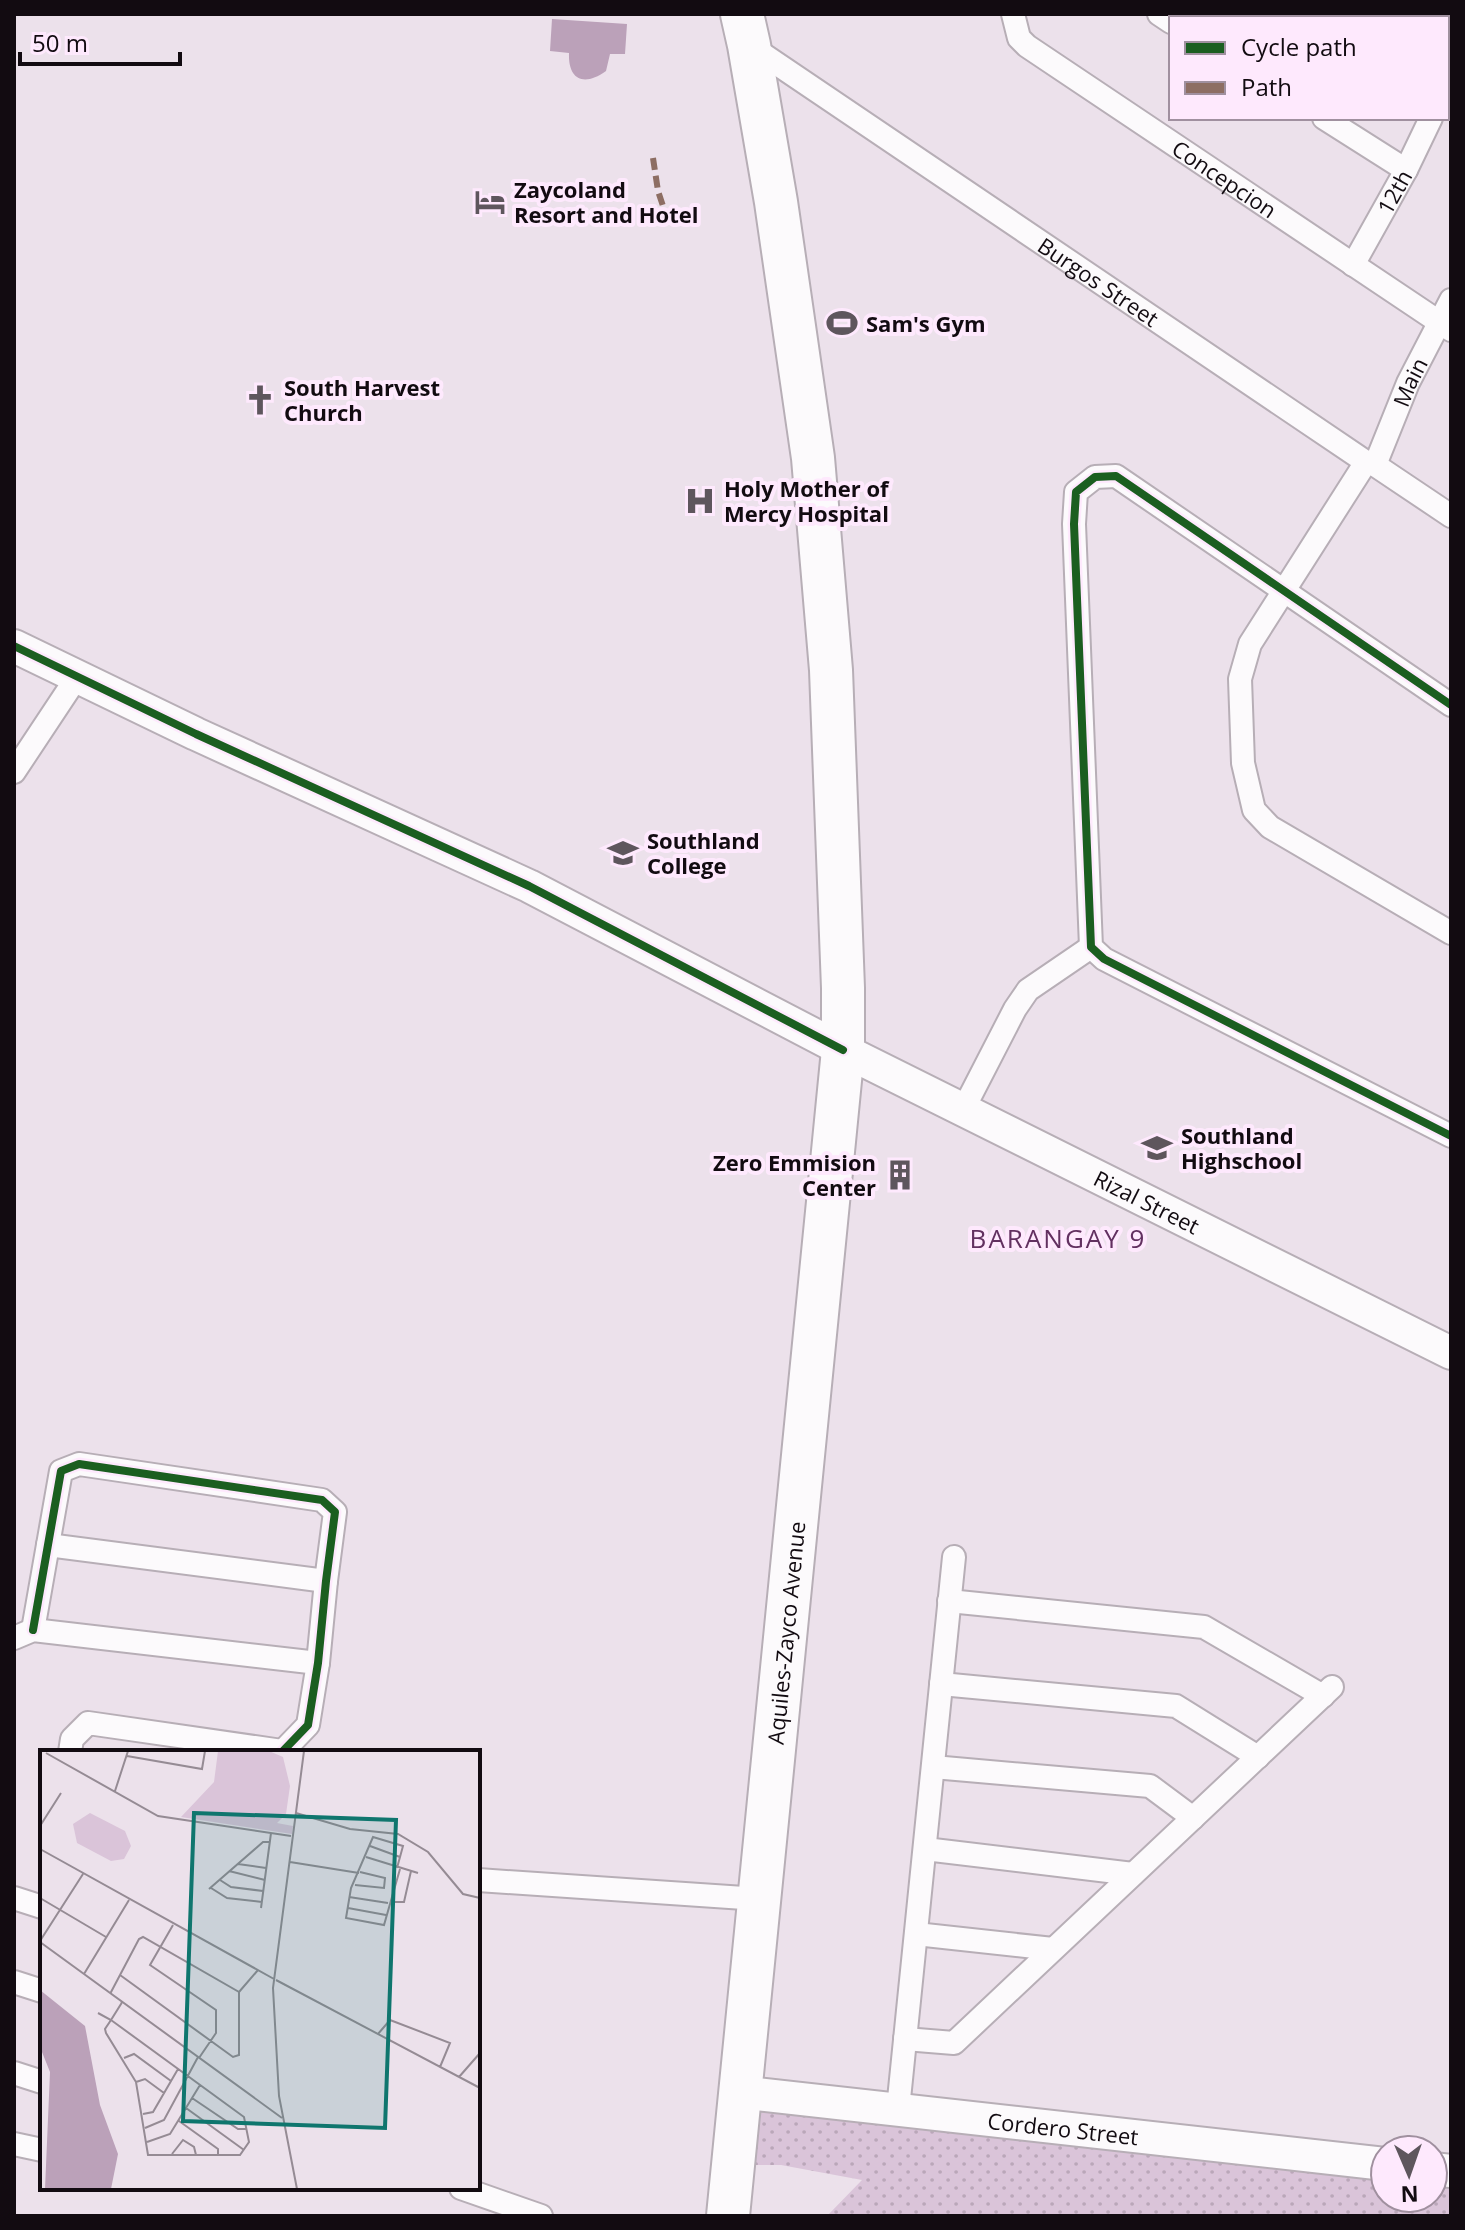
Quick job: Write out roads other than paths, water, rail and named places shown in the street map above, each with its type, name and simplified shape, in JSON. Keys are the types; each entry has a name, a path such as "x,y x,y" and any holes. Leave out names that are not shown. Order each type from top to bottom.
{"highway":[{"name":"Aquiles-Zayco Avenue","path":"728,2216 843,1050 831,670 813,458 776,202 745,29"}],"street":[{"name":"Concepcion","path":"1013,14 1019,38 1027,46 1445,326"},
{"name":"Burgos Street","path":"745,29 1451,516"},
{"path":"1327,120 1406,170"},
{"name":"12th","path":"1353,265 1430,120"},
{"name":"Main","path":"1451,300 1445,326 1408,383 1370,463 1250,644 1240,679 1243,763 1254,810 1270,827 1451,933"},
{"path":"1451,705 1116,476 1095,477 1076,492 1074,524 1091,947 1104,959 1451,1136"},
{"name":"Rizal Street","path":"14,646 196,734 529,886 843,1050 1451,1353"},
{"path":"14,772 77,677"},
{"path":"963,1110 1028,990 1091,947"},
{"path":"284,1750 308,1725 318,1663 335,1512 322,1500 79,1464 61,1471 48,1545 24,1634 318,1663"},
{"path":"48,1545 326,1581"},
{"path":"898,2109 954,1557"},
{"path":"905,2039 954,2043 1327,1692 1204,1627 949,1601"},
{"path":"941,1684 1176,1706 1258,1757"},
{"path":"70,1750 72,1739 88,1723 269,1750"},
{"path":"933,1767 1150,1786 1193,1818"},
{"path":"925,1849 1133,1874"},
{"path":"480,1880 759,1899"},
{"path":"14,1898 40,1906"},
{"path":"916,1934 1053,1949"},
{"path":"14,1982 40,1990"},
{"path":"14,2073 40,2081"},
{"name":"Cordero Street","path":"739,2092 1369,2162"},
{"path":"14,2144 40,2150"},
{"path":"467,2190 541,2216"}],"place":[{"name":"Zaycoland Resort and Hotel","path":"490,202"},
{"name":"Sam's Gym","path":"842,323"},
{"name":"South Harvest Church","path":"260,400"},
{"name":"Holy Mother of Mercy Hospital","path":"700,501"},
{"name":"Southland College","path":"623,853"},
{"name":"Southland Highschool","path":"1157,1148"},
{"name":"Zero Emmision Center","path":"900,1175"}],"district":[{"name":"BARANGAY 9","path":"1058,1238"}]}
